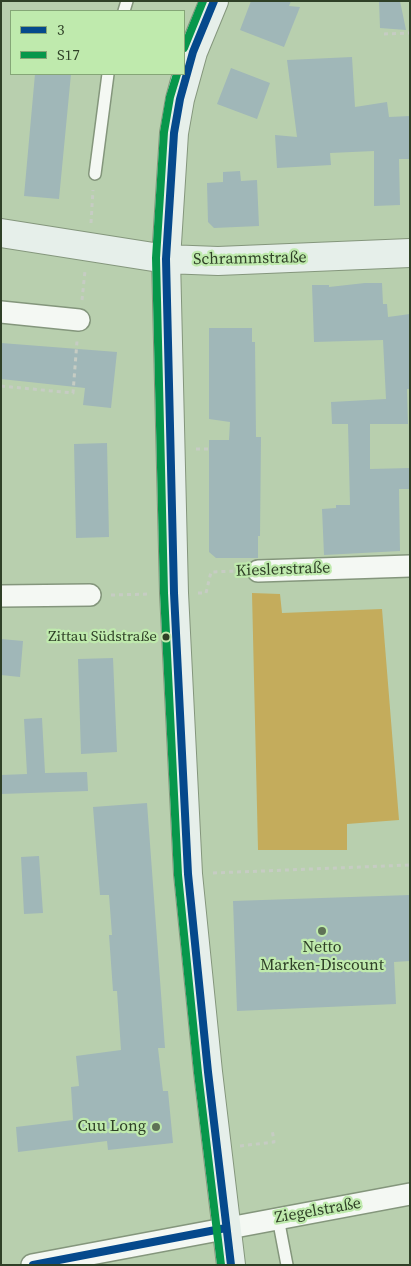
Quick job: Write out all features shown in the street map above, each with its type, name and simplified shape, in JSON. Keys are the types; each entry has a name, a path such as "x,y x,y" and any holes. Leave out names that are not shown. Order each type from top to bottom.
{"main road":[{"path":"214,1 193,52 180,99 171,160 166,259 174,593 188,874 198,983 231,1265"},
{"name":"Schrammstraße","path":"1,233 166,259 218,261 410,253"}],"street":[{"path":"1,312 79,320"},
{"name":"Kieslerstraße","path":"258,571 410,566"},
{"path":"1,596 90,595"},
{"name":"Ziegelstraße","path":"32,1265 410,1194"}],"lane":[{"path":"95,174 108,75"},
{"path":"278,1218 287,1265"}],"path":[{"path":"384,34 410,32"},
{"path":"95,174 90,223 100,224"},
{"path":"199,449 209,449"},
{"name":"Kieslerstraße","path":"174,593 206,593 211,572 258,571"},
{"path":"90,595 174,593"},
{"path":"188,874 410,865"},
{"path":"217,1148 274,1142 272,1129"}],"shaded area":[{"path":"252,593 280,594 282,613 382,609 399,820 347,824 347,850 258,850"}],"building":[{"path":"251,1 291,1 289,6 300,7 284,47 240,30"},
{"path":"379,1 400,1 406,30 380,28"},
{"path":"352,57 355,107 387,102 389,117 410,116 410,159 399,159 400,205 374,206 374,151 330,153 331,165 277,168 275,135 297,137 287,60"},
{"path":"231,68 270,83 257,119 217,104"},
{"path":"35,75 71,75 59,199 24,196"},
{"path":"240,171 241,181 257,180 259,226 214,228 208,222 207,183 223,182 223,172"},
{"path":"382,283 383,304 387,304 388,317 410,314 410,389 407,389 408,424 370,424 370,469 410,468 410,489 399,489 400,551 324,555 322,509 336,508 336,505 350,505 348,424 332,424 331,402 386,399 383,340 314,342 312,285 329,285 329,287"},
{"path":"209,328 252,328 252,342 255,342 256,437 261,437 258,558 216,558 209,552 209,440 229,440 230,422 209,419"},
{"path":"1,343 117,352 111,408 83,405 85,388 1,379"},
{"path":"107,443 109,537 76,538 74,444"},
{"path":"1,639 23,641 20,677 1,675"},
{"path":"113,658 117,752 81,754 78,659"},
{"path":"42,718 45,773 87,772 88,791 1,794 1,775 27,774 24,719"},
{"path":"147,803 165,1048 158,1048 163,1091 168,1091 173,1143 108,1150 107,1141 18,1152 16,1127 73,1120 71,1087 79,1086 76,1056 121,1050 117,991 113,991 109,935 112,935 109,895 100,895 93,807"},
{"path":"39,856 43,913 24,914 21,857"},
{"name":"Netto Marken-Discount","path":"410,895 410,961 394,962 396,1004 237,1011 233,901"}],"transit line":[{"name":"S17","path":"185,46 203,1"},
{"name":"3","path":"214,1 193,52 180,99 174,133 166,259 174,593 188,874 208,1072 231,1265"},
{"name":"S17","path":"177,75 170,97 164,132 156,258 164,593 178,875 198,1073 221,1265"},
{"name":"3","path":"33,1265 226,1228"}],"place":[{"name":"Zittau Südstraße","path":"166,637"},
{"name":"Netto Marken-Discount","path":"322,931"},
{"name":"Cuu Long","path":"156,1127"}]}
